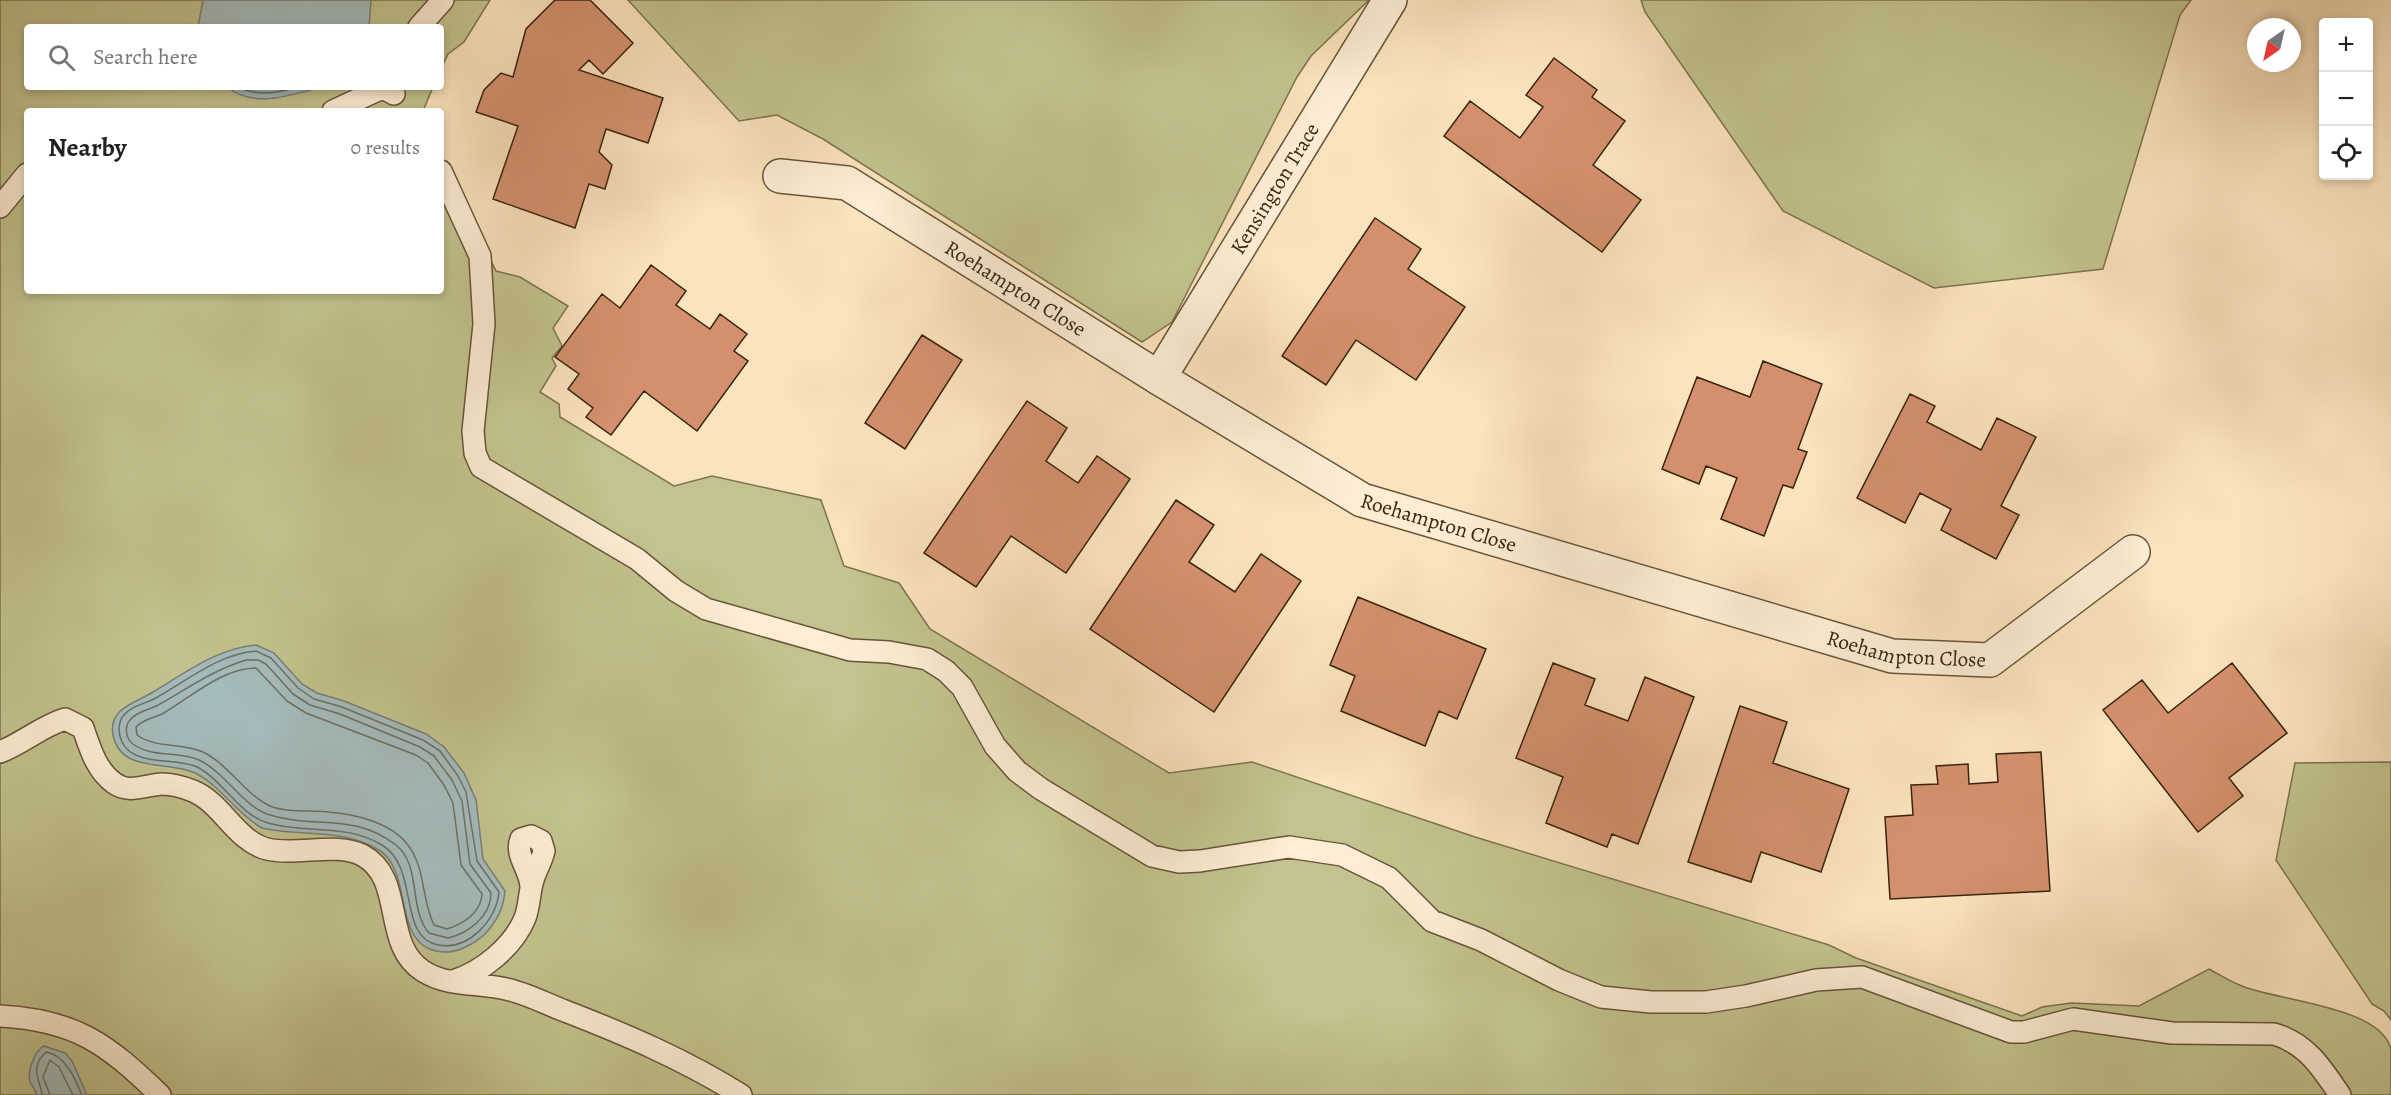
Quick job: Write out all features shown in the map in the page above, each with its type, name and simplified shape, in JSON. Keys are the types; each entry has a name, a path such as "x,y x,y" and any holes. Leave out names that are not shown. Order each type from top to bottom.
{"street":[{"name":"Kensington Trace","path":"1160,378 1390,0"},
{"name":"Roehampton Close","path":"780,176 848,183 1160,378 1362,500 1892,656 1990,660 2133,552"}],"lane":[{"path":"422,24 442,0"},
{"path":"339,108 378,90"},
{"path":"0,207 24,178"},
{"path":"444,178 480,256 484,324 473,431 474,453 481,467 638,559 676,591 706,609 850,650 889,652 927,659 946,671 962,687 995,746 1017,771 1146,853 1179,862 1200,861 1289,847 1342,855 1389,878 1432,921 1481,940 1558,980 1601,997 1651,1002 1706,1002 1746,996 1816,980 1862,977 2011,1032 2024,1032 2073,1019 2172,1033 2274,1034 2286,1038 2307,1051 2340,1095"},
{"path":"0,752 18,745 52,723 65,719 83,728 98,764 118,785 136,789 172,785 191,790 211,802 242,834 264,848 283,852 342,850 360,854 375,864 383,876 400,945 417,967 438,980 507,989 610,1028 674,1055 741,1095"},
{"path":"449,982 472,974 506,945 524,919 531,889"},
{"path":"0,1016 19,1017 78,1031 111,1051 160,1095"}],"green space":[{"path":"0,0 490,0 464,42 448,54 444,63 444,24 24,24 24,90 432,90 424,108 24,108 24,294 444,294 444,163 496,271 520,277 568,306 553,328 562,346 552,358 556,366 540,392 559,404 560,417 674,486 712,476 821,500 844,566 899,583 930,629 1169,773 1252,762 1475,837 1829,945 1856,958 2022,1016 2042,1007 2071,1003 2139,1006 2209,969 2242,986 2349,1014 2368,1023 2383,1035 2391,1049 2391,1095 0,1095"},
{"path":"628,0 1369,0 1311,56 1297,77 1172,322 1142,342 823,139 777,115 739,121"},
{"path":"1641,0 2191,0 2180,15 2103,269 1934,288 1783,211 1645,12"},
{"path":"2391,762 2391,1020 2384,1011 2372,1004 2276,860 2295,763"}],"water":[{"path":"203,0 371,0 369,24 199,24"},
{"path":"232,90 310,90 261,99 238,94"},
{"path":"256,645 274,653 302,684 317,693 344,701 426,734 444,747 464,773 476,800 483,859 505,891 499,915 489,930 480,938 467,947 452,952 429,949 417,940 405,910 397,876 390,861 379,850 365,843 336,836 262,828 213,785 195,773 135,761 125,756 118,747 113,735 113,726 119,712 215,656"},
{"path":"44,1046 65,1053 72,1061 87,1095 37,1095 29,1077 35,1056"}],"building":[{"path":"555,0 590,0 633,43 603,74 589,60 579,70 663,98 648,143 606,129 599,152 612,165 605,189 589,184 575,228 493,199 518,126 476,112 484,90 501,73 513,77 526,29"},
{"path":"1554,58 1597,90 1592,97 1625,121 1593,165 1641,200 1602,252 1444,136 1470,101 1520,138 1543,107 1526,95"},
{"path":"1375,218 1421,249 1408,269 1465,307 1416,380 1356,340 1326,385 1282,356"},
{"path":"651,265 686,291 676,305 710,329 720,314 747,334 734,351 748,361 697,431 644,391 611,435 586,417 593,408 568,389 579,374 555,357 602,294 620,308"},
{"path":"922,335 962,360 905,449 865,423"},
{"path":"1763,361 1822,384 1798,449 1807,452 1793,488 1783,485 1764,536 1721,519 1737,478 1706,466 1699,484 1662,469 1697,377 1750,397"},
{"path":"1910,394 1935,406 1927,422 1981,450 1997,418 2036,437 2001,506 2019,515 1996,559 1941,530 1951,509 1920,493 1905,523 1857,498"},
{"path":"1027,401 1067,428 1046,461 1078,483 1097,456 1130,479 1066,573 1011,536 976,587 924,553"},
{"path":"1176,500 1214,525 1189,562 1235,592 1261,554 1301,581 1214,712 1090,629"},
{"path":"1358,597 1486,649 1457,719 1439,711 1425,746 1341,711 1355,676 1330,665"},
{"path":"1553,663 1595,679 1585,705 1628,721 1645,677 1694,697 1638,844 1612,834 1607,847 1546,823 1563,777 1516,758"},
{"path":"2232,663 2287,733 2229,778 2243,796 2198,832 2103,710 2142,680 2168,713"},
{"path":"1740,706 1787,722 1773,763 1849,789 1821,872 1761,852 1751,882 1688,862"},
{"path":"2041,752 2050,891 1890,899 1885,817 1913,815 1911,785 1938,784 1936,766 1968,764 1969,784 1998,782 1996,754"}]}
